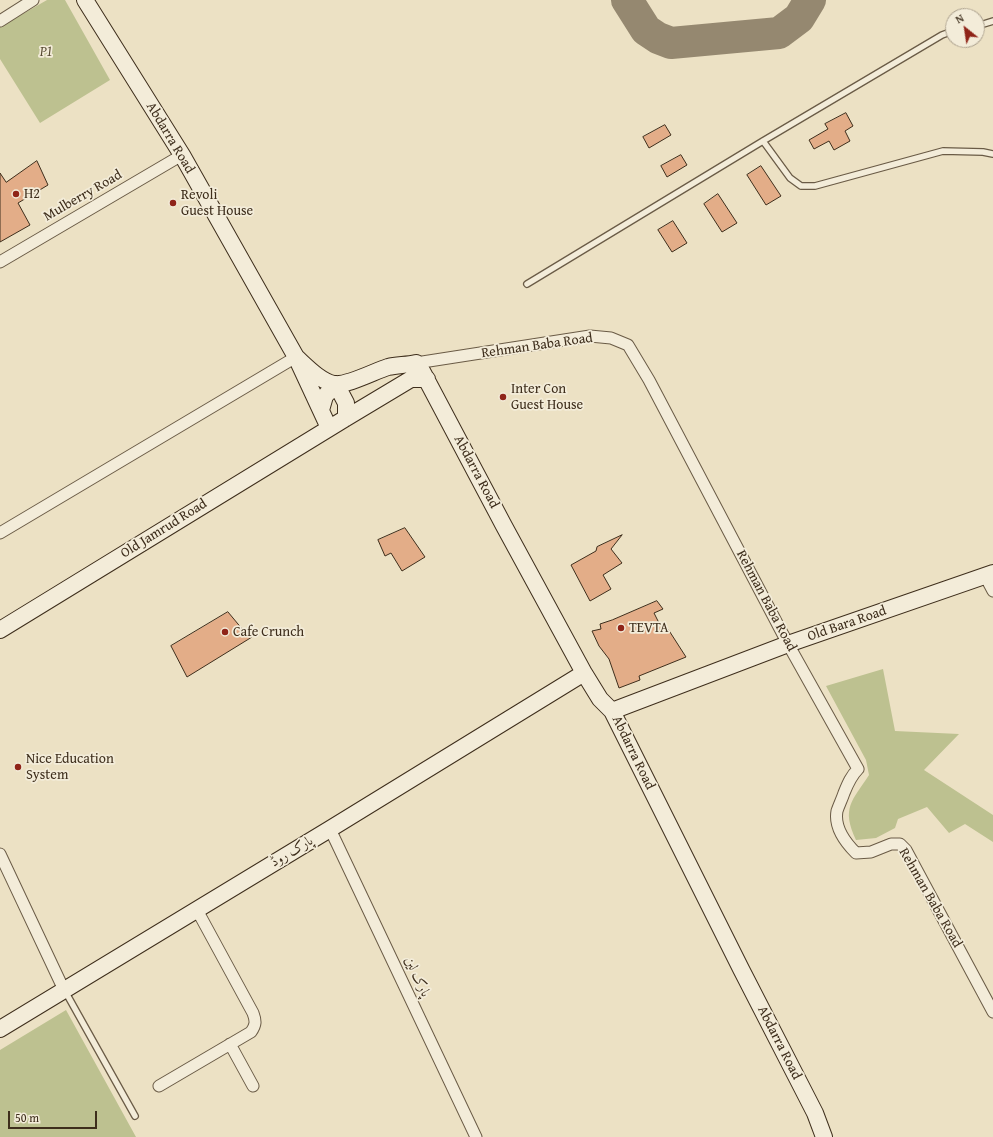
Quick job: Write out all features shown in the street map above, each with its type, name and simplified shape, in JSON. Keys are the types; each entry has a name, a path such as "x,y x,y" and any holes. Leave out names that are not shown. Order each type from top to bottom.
{"street":[{"path":"0,21 33,0"},
{"name":"Abdarra Road","path":"85,0 182,155 296,357 329,428"},
{"name":"Mulberry Road","path":"0,262 182,155"},
{"name":"Rehman Baba Road","path":"416,364 590,336 611,338 628,345 650,380 788,644 858,769 849,780 837,812 841,834 846,843 856,853 871,852 891,844 900,844 906,850 993,1012"},
{"path":"0,533 296,357 326,381 336,384 360,378 388,367 416,364 427,379"},
{"name":"Old Jamrud Road","path":"0,630 329,428 412,379 427,379"},
{"name":"Abdarra Road","path":"427,379 504,526 584,673 600,699 612,711 815,1113 824,1137"},
{"path":"321,410 326,396 336,384"},
{"path":"336,384 346,403 346,418"},
{"path":"989,575 993,591"},
{"name":"Old Bara Road","path":"612,711 788,644 989,575"},
{"name":"پارک روڈ","path":"0,1030 584,673"},
{"name":"پارک لین","path":"330,829 476,1137"},
{"path":"0,854 64,990"},
{"path":"159,1086 251,1032 255,1027 256,1021 253,1013 197,910"},
{"path":"230,1044 253,1086"}],"lane":[{"path":"527,284 763,141 945,34"},
{"path":"763,141 790,178 801,186 815,186 943,151 983,152 993,154"},
{"path":"64,990 135,1116"}],"green space":[{"name":"P1","path":"47,0 65,0 110,80 40,123 0,59 0,27"},
{"path":"883,669 895,731 959,734 924,770 993,815 993,842 965,824 949,833 927,807 898,819 895,828 876,838 856,840 849,820 850,805 869,775 866,760 826,686"},
{"path":"66,1010 136,1137 0,1137 0,1050"}],"building":[{"path":"846,113 853,126 845,131 850,141 834,150 829,141 814,149 809,140 828,129 825,124"},
{"path":"665,125 671,135 649,148 643,137"},
{"path":"681,155 687,165 667,177 661,166"},
{"name":"H2","path":"37,161 48,185 18,203 30,225 0,242 0,173 6,182"},
{"path":"761,166 781,196 766,205 747,175"},
{"path":"718,194 737,223 722,232 704,204"},
{"path":"673,221 687,243 672,252 658,230"},
{"path":"405,528 425,557 402,571 391,553 385,556 378,540"},
{"path":"622,535 611,549 622,563 603,575 611,589 590,601 571,565 596,551 597,547"},
{"path":"657,601 663,609 654,613 660,625 668,629 686,657 639,676 640,680 619,688 609,659 599,646 592,631 601,629 600,624"},
{"path":"228,612 243,630 252,637 187,677 171,646"}],"taxiway":[{"path":"627,0 646,30 658,38 671,43 779,33 799,18 810,0"}],"place":[{"name":"H2","path":"16,194"},
{"name":"Revoli Guest House","path":"173,203"},
{"name":"Inter Con Guest House","path":"503,397"},
{"name":"TEVTA","path":"621,628"},
{"name":"Cafe Crunch","path":"225,632"},
{"name":"Nice Education System","path":"18,767"}]}
